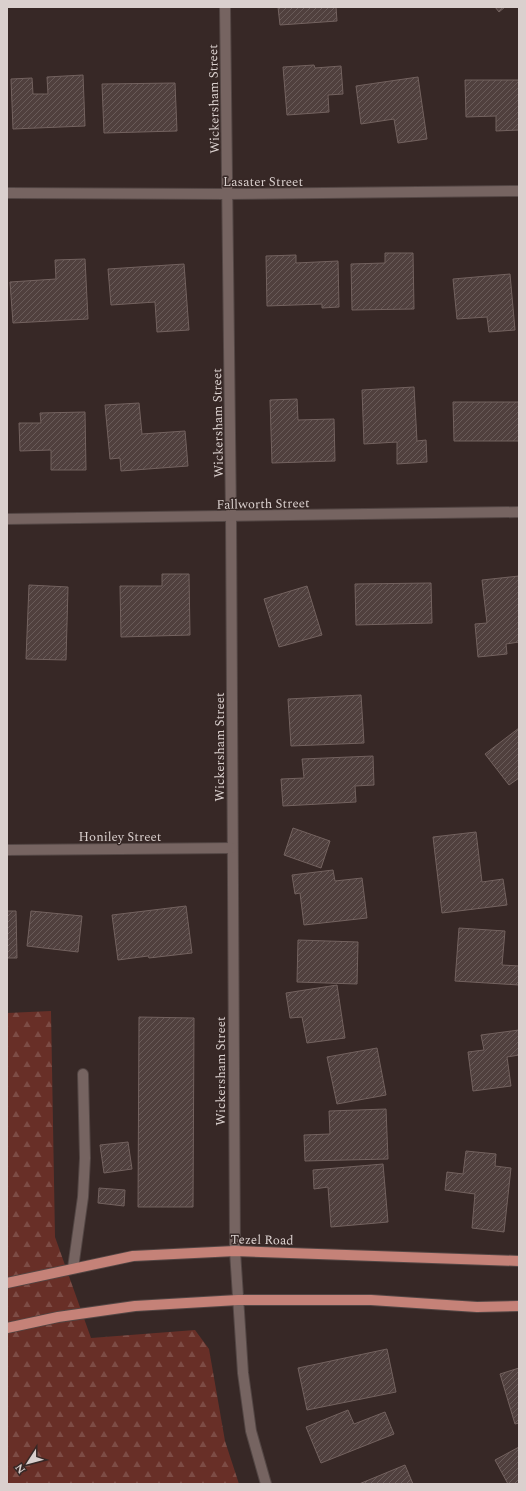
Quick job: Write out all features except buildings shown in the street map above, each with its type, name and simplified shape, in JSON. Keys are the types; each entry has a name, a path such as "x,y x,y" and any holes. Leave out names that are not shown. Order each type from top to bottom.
{"main road":[{"name":"Tezel Road","path":"7,1283 133,1256 235,1251 519,1261"},
{"path":"7,1328 58,1317 135,1306 238,1300 371,1300 477,1307 519,1306"}],"street":[{"name":"Wickersham Street","path":"225,7 231,517 235,1251 243,1373 251,1431 266,1484"},
{"name":"Lasater Street","path":"7,193 227,194 519,191"},
{"name":"Fallworth Street","path":"7,519 519,512"},
{"name":"Honiley Street","path":"7,850 232,848"},
{"path":"72,1268 83,1197 85,1158 83,1074"}],"green space":[{"path":"51,1011 55,1237 91,1338 195,1330 209,1349 225,1441 239,1484 7,1484 7,1013"}]}
